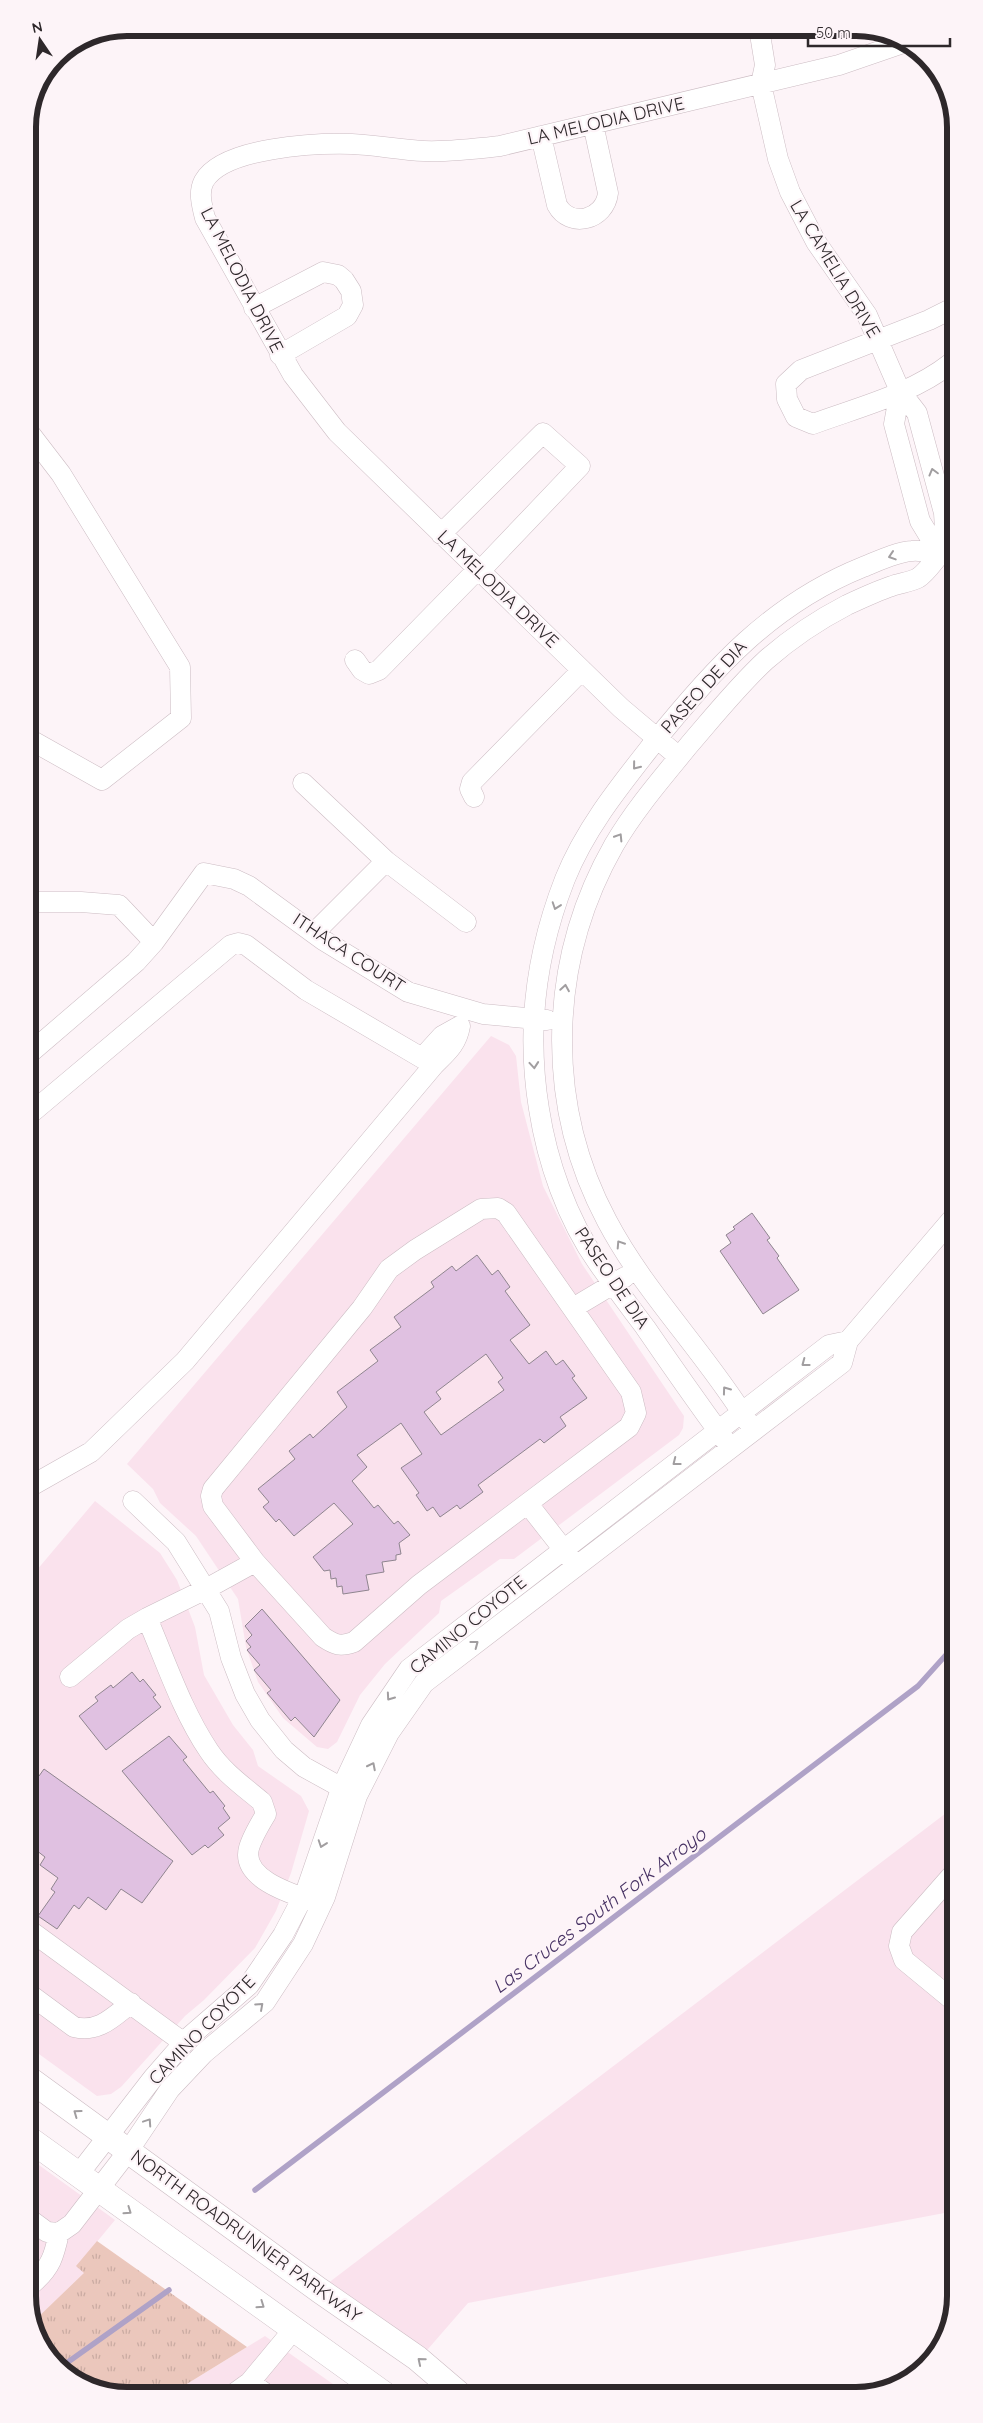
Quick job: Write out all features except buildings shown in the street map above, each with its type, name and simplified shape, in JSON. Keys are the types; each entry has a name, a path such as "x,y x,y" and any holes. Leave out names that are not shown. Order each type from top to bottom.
{"main road":[{"name":"NORTH ROADRUNNER PARKWAY","path":"36,2084 319,2290 417,2358 451,2387"},
{"path":"36,2144 374,2387"}],"street":[{"name":"LA CAMELIA DRIVE","path":"760,36 765,60 761,84 778,159 797,209 825,256 863,309 879,340 900,391 912,405 920,422 944,513 945,530 940,554"},
{"name":"LA MELODIA DRIVE","path":"679,757 657,740 582,670 337,432 307,395 280,355 205,218 202,207 203,183 210,173 220,165 259,153 307,146 354,144 449,152 500,146 857,60 896,46"},
{"path":"541,136 560,211 572,219 588,218 601,210 608,200 594,124"},
{"path":"254,308 323,272 338,275 351,291 353,305 347,316 280,355"},
{"path":"947,311 795,374 786,384 785,391 789,405 796,417 813,424 900,391 933,376 947,366"},
{"path":"355,660 362,670 369,674 379,670 580,466 543,433 441,534"},
{"path":"36,441 61,474 180,667 181,718 102,780 36,743"},
{"name":"PASEO DE DIA","path":"730,1448 614,1283 597,1262 574,1221 550,1156 536,1094 533,1059 533,1020 543,948 566,876 599,815 657,740 727,657 765,624 803,597 842,576 895,555 911,551 940,554"},
{"name":"PASEO DE DIA","path":"753,1430 742,1412 638,1271 606,1221 580,1158 564,1091 561,1020 571,952 581,919 600,872 622,832 679,757 738,687 776,651 804,631 845,606 918,578 940,554"},
{"path":"474,797 470,789 472,782 582,670"},
{"path":"303,783 386,861 466,922"},
{"path":"314,933 386,861"},
{"name":"ITHACA COURT","path":"154,942 204,873 234,879 249,886 314,933 408,992 464,1018 483,1014 533,1020 561,1020"},
{"path":"36,902 81,902 119,905 154,942 136,962 36,1048"},
{"path":"36,1109 231,945 238,942 246,945 306,990 428,1061"},
{"path":"36,1483 91,1452 185,1362 428,1061 453,1046 464,1018"},
{"path":"498,1208 506,1213 573,1308 631,1392 636,1413 629,1427 419,1585 354,1642 343,1646 334,1645 323,1637 255,1562 213,1506 211,1496 213,1489 362,1308 389,1269 401,1259 482,1209 498,1208"},
{"name":"CAMINO COYOTE","path":"88,2182 108,2135 184,2043 249,1985 283,1935 303,1897 349,1793 424,1683 842,1363 848,1341 947,1225"},
{"path":"573,1308 638,1271"},
{"name":"CAMINO COYOTE","path":"88,2182 129,2150 170,2089 204,2053 266,2002 303,1944 321,1904 349,1793 371,1725 409,1669 829,1345 848,1341"},
{"path":"133,1501 176,1542 219,1611 231,1658 245,1694 260,1720 284,1750 304,1767 349,1793"},
{"path":"528,1504 576,1566"},
{"path":"70,1677 128,1629 255,1562"},
{"path":"147,1618 191,1720 210,1752 230,1776 262,1802 265,1807 266,1814 248,1849 249,1863 253,1870 271,1884 321,1904"},
{"path":"947,1881 902,1932 899,1946 904,1960 947,1995"},
{"path":"36,1935 184,2043"},
{"path":"36,1999 74,2027 81,2028 102,2026 131,2003"},
{"path":"36,2224 47,2232 59,2233 72,2224 88,2182"},
{"path":"36,2280 47,2270 55,2252 59,2233"},
{"path":"242,2387 250,2382 294,2329"},
{"path":"250,2382 257,2387"}],"shaded area":[{"path":"491,1036 509,1045 516,1056 521,1102 543,1186 582,1264 684,1416 683,1428 679,1435 514,1559 500,1559 441,1601 439,1613 385,1664 360,1695 337,1742 328,1749 317,1747 283,1718 258,1682 246,1647 238,1599 196,1536 160,1503 153,1489 127,1464"},
{"path":"95,1501 160,1553 177,1580 195,1627 204,1675 233,1725 253,1750 258,1766 301,1796 309,1811 291,1873 276,1911 255,1948 204,2000 185,2016 121,2087 111,2094 97,2096 36,2052 36,1571"},
{"path":"947,1812 947,2213 468,2303 415,2364 319,2290"},
{"path":"36,2163 115,2220 77,2266 85,2273 39,2316 36,2302"},
{"path":"265,2336 337,2387 182,2387"}],"green space":[{"path":"97,2241 247,2347 182,2387 121,2387 98,2382 82,2375 55,2351 46,2336 39,2316 84,2273 76,2266"}],"waterway":[{"name":"Las Cruces South Fork Arroyo","path":"255,2190 918,1686 947,1654"},
{"name":"Las Cruces South Fork Arroyo","path":"66,2363 169,2290"}]}
